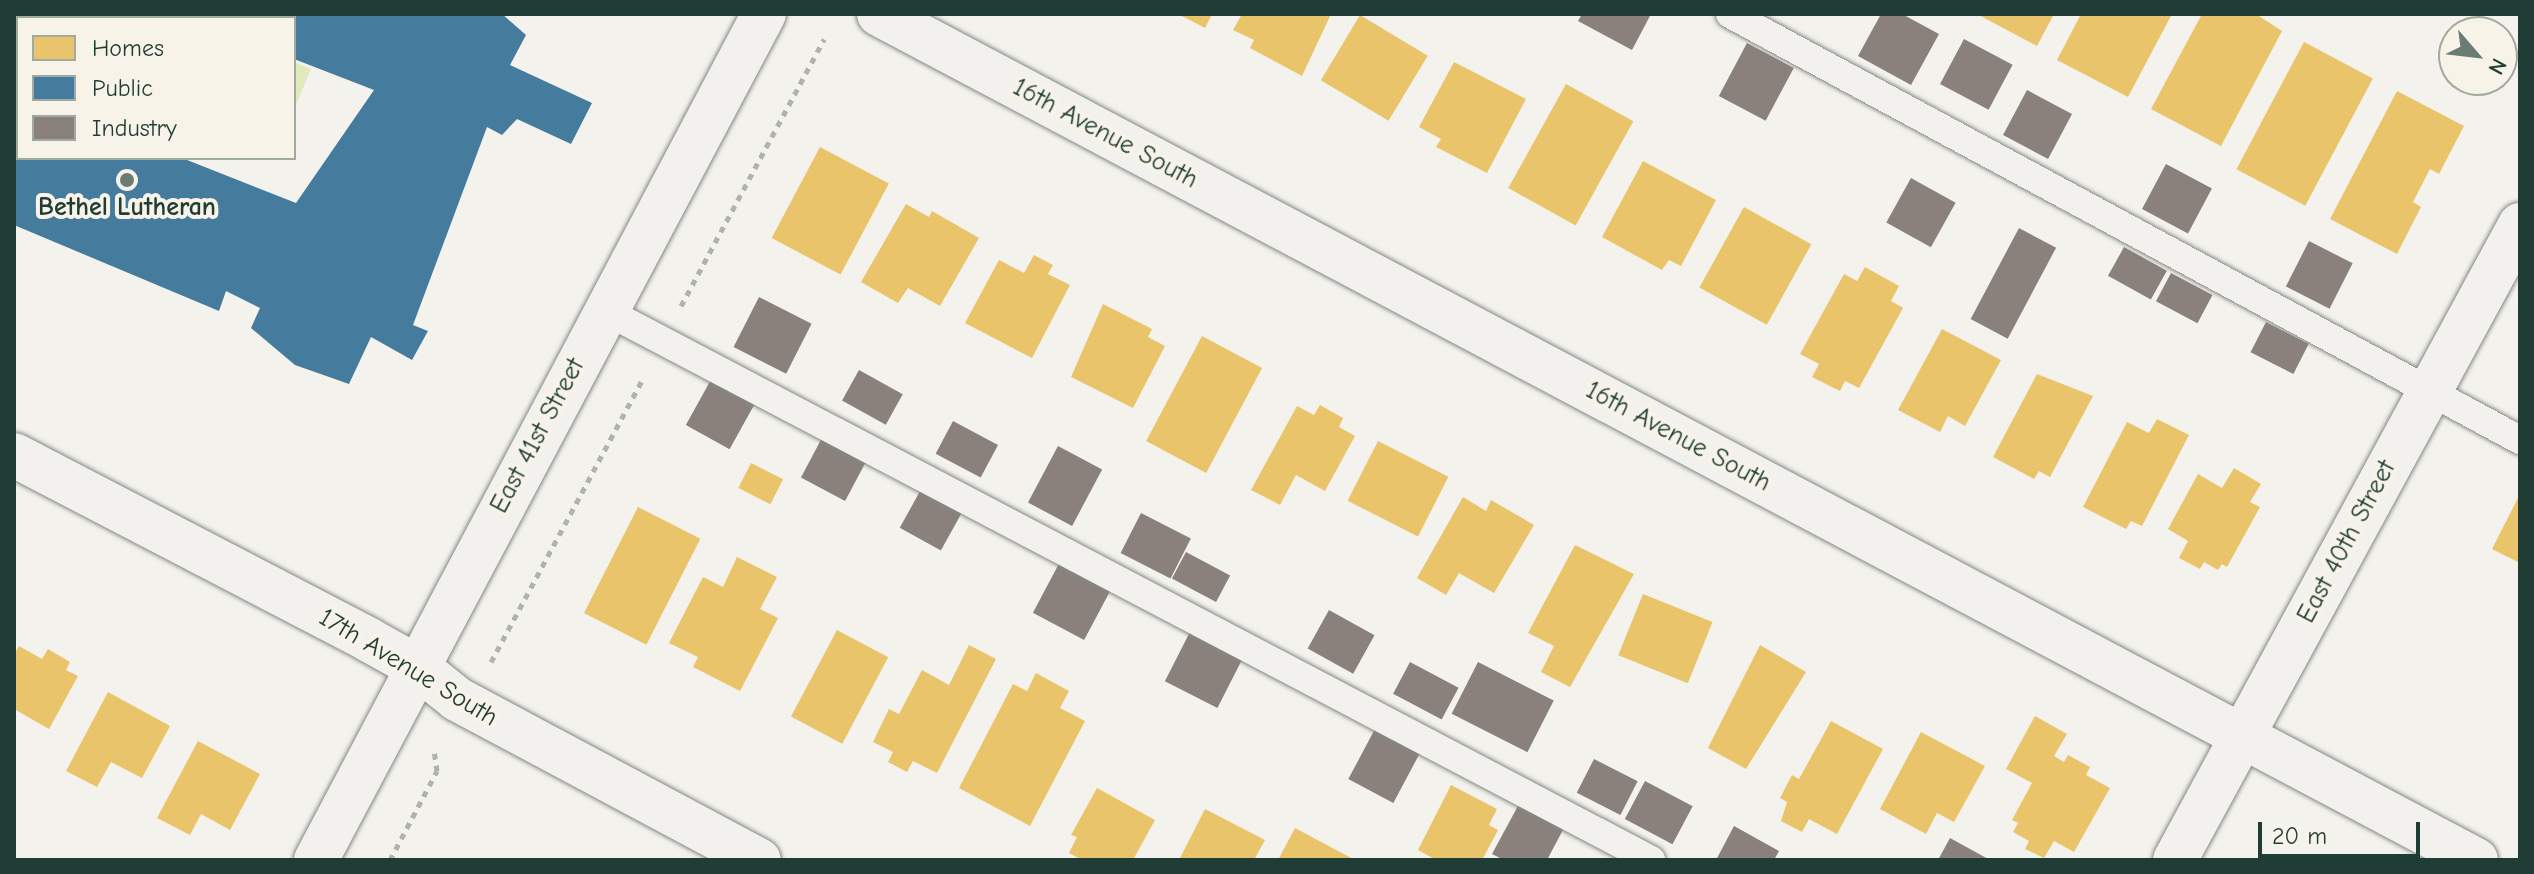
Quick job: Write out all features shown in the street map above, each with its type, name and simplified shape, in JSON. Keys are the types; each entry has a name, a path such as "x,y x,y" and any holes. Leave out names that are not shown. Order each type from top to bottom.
{"street":[{"name":"East 41st Street","path":"316,860 604,310 764,14"},
{"name":"16th Avenue South","path":"879,14 2476,860"},
{"name":"East 40th Street","path":"2175,860 2520,225"},
{"name":"17th Avenue South","path":"14,455 416,666 457,699 759,860"}],"lane":[{"path":"1730,14 2520,440"},
{"path":"604,310 1651,860"}],"path":[{"path":"390,860 437,771 434,749"}],"green space":[{"path":"296,63 311,69 296,105"}],"building: Homes":[{"path":"1178,14 1212,14 1205,28"},
{"path":"1242,14 1331,14 1302,76 1250,48 1254,40 1233,30"},
{"path":"1977,14 2054,14 2037,46"},
{"path":"2081,14 2172,14 2128,97 2057,60"},
{"path":"2202,14 2256,14 2282,31 2221,146 2151,109"},
{"path":"1360,15 1428,56 1389,121 1321,80"},
{"path":"2304,42 2373,79 2305,206 2236,169"},
{"path":"1454,62 1526,99 1487,173 1436,147 1441,139 1419,127"},
{"path":"1566,84 1633,121 1576,225 1508,188"},
{"path":"2397,91 2464,126 2439,174 2430,169 2413,202 2421,207 2397,254 2330,219"},
{"path":"820,147 889,184 841,275 772,238"},
{"path":"1643,161 1716,200 1681,266 1669,260 1662,270 1602,237"},
{"path":"906,204 929,217 932,211 979,238 940,306 908,288 898,303 861,282"},
{"path":"1744,207 1811,244 1767,325 1699,287"},
{"path":"1034,255 1053,265 1048,274 1070,285 1032,358 965,323 999,260 1024,273"},
{"path":"1865,267 1899,286 1891,301 1903,308 1859,388 1845,381 1840,391 1812,377 1819,364 1800,354 1844,274 1857,281"},
{"path":"1103,304 1152,329 1148,337 1165,346 1133,408 1071,377"},
{"path":"1942,329 2001,360 1965,426 1948,416 1940,432 1898,410"},
{"path":"1202,336 1262,368 1206,473 1146,441"},
{"path":"2037,374 2093,396 2050,477 2039,471 2034,479 1993,457"},
{"path":"1320,405 1343,418 1339,427 1355,436 1325,491 1296,475 1280,505 1251,490 1297,406 1314,415"},
{"path":"2157,419 2189,435 2142,526 2131,521 2126,529 2083,507 2127,422 2149,433"},
{"path":"1378,441 1448,477 1418,537 1348,501"},
{"path":"751,463 783,479 770,504 738,488"},
{"path":"2234,468 2261,484 2250,502 2260,507 2227,567 2222,564 2218,570 2204,562 2200,569 2179,558 2188,541 2168,529 2198,474 2222,488"},
{"path":"2520,494 2520,563 2492,549"},
{"path":"1463,497 1486,511 1491,500 1534,525 1494,593 1459,573 1446,595 1417,578"},
{"path":"638,507 700,539 646,645 584,613"},
{"path":"1575,545 1634,574 1570,687 1541,672 1554,646 1528,633"},
{"path":"737,557 777,577 760,609 778,618 740,691 693,667 698,657 669,643 703,577 723,587"},
{"path":"1643,594 1713,622 1688,683 1618,655"},
{"path":"837,630 888,657 842,744 791,717"},
{"path":"969,645 996,659 937,773 913,761 907,772 888,762 893,752 873,742 889,709 899,714 922,670 949,685"},
{"path":"1760,645 1806,672 1746,769 1708,748"},
{"path":"19,646 42,659 48,649 70,662 66,670 78,676 49,729 14,709 14,655"},
{"path":"1036,673 1069,691 1060,708 1085,721 1030,826 959,788 1013,684 1027,691"},
{"path":"108,692 170,726 142,778 111,762 97,787 66,771"},
{"path":"2035,716 2067,734 2054,756 2064,762 2068,755 2090,767 2086,775 2110,788 2074,852 2054,841 2044,858 2025,849 2029,841 2013,832 2018,823 2012,820 2032,783 2006,769"},
{"path":"1831,721 1883,749 1837,834 1809,819 1802,832 1781,821 1787,802 1780,798 1792,775 1799,779"},
{"path":"1921,732 1985,766 1954,822 1937,813 1926,834 1880,809"},
{"path":"198,741 260,774 230,830 201,814 190,835 157,818"},
{"path":"1451,785 1497,809 1489,825 1498,830 1482,860 1436,860 1418,850"},
{"path":"1097,788 1155,820 1133,860 1082,860 1069,853 1077,837 1071,835"},
{"path":"1205,809 1265,840 1254,860 1179,860"},
{"path":"1295,828 1355,860 1278,860"}],"building: Public":[{"name":"Bethel Lutheran","path":"502,14 526,35 510,65 592,103 571,144 517,119 502,135 487,127 413,325 428,331 412,360 371,337 349,384 295,365 251,328 260,308 226,291 219,311 14,225 14,78 16,160 187,160 296,203 374,90 296,60 296,16 116,16"}],"building: Industry":[{"path":"1582,14 1651,14 1632,50 1578,21"},
{"path":"1881,14 1902,14 1939,34 1911,85 1858,56"},
{"path":"1964,39 2013,65 1989,110 1940,84"},
{"path":"1747,43 1794,68 1766,121 1719,96"},
{"path":"2027,90 2072,114 2048,159 2003,135"},
{"path":"2166,164 2212,188 2188,233 2142,209"},
{"path":"1911,178 1956,203 1931,247 1886,223"},
{"path":"2019,228 2056,248 2008,339 1971,319"},
{"path":"2309,241 2353,263 2330,309 2286,286"},
{"path":"2124,247 2167,271 2151,300 2108,276"},
{"path":"2171,273 2212,295 2197,323 2156,301"},
{"path":"759,297 812,324 786,374 734,347"},
{"path":"2266,322 2309,344 2293,374 2251,352"},
{"path":"859,370 903,394 886,425 842,401"},
{"path":"713,376 757,400 730,449 686,425"},
{"path":"953,421 998,445 981,478 936,454"},
{"path":"823,436 867,459 845,501 801,477"},
{"path":"1058,446 1102,469 1072,526 1028,503"},
{"path":"924,484 965,507 941,551 900,528"},
{"path":"1141,513 1191,538 1170,579 1121,553"},
{"path":"1186,552 1230,575 1216,602 1172,578"},
{"path":"1062,558 1113,585 1084,640 1033,613"},
{"path":"1329,610 1374,635 1353,674 1308,648"},
{"path":"1193,626 1246,653 1217,708 1165,681"},
{"path":"1410,662 1459,688 1442,720 1393,694"},
{"path":"1478,662 1554,701 1527,752 1452,714"},
{"path":"1376,727 1421,751 1393,803 1348,779"},
{"path":"1594,759 1638,781 1620,815 1577,793"},
{"path":"1645,781 1693,806 1672,844 1625,819"},
{"path":"1519,804 1564,828 1547,860 1504,860 1492,854"},
{"path":"1734,826 1779,851 1774,860 1716,860"},
{"path":"1950,838 1990,860 1938,860"}],"place":[{"name":"Bethel Lutheran","path":"127,180"}]}
